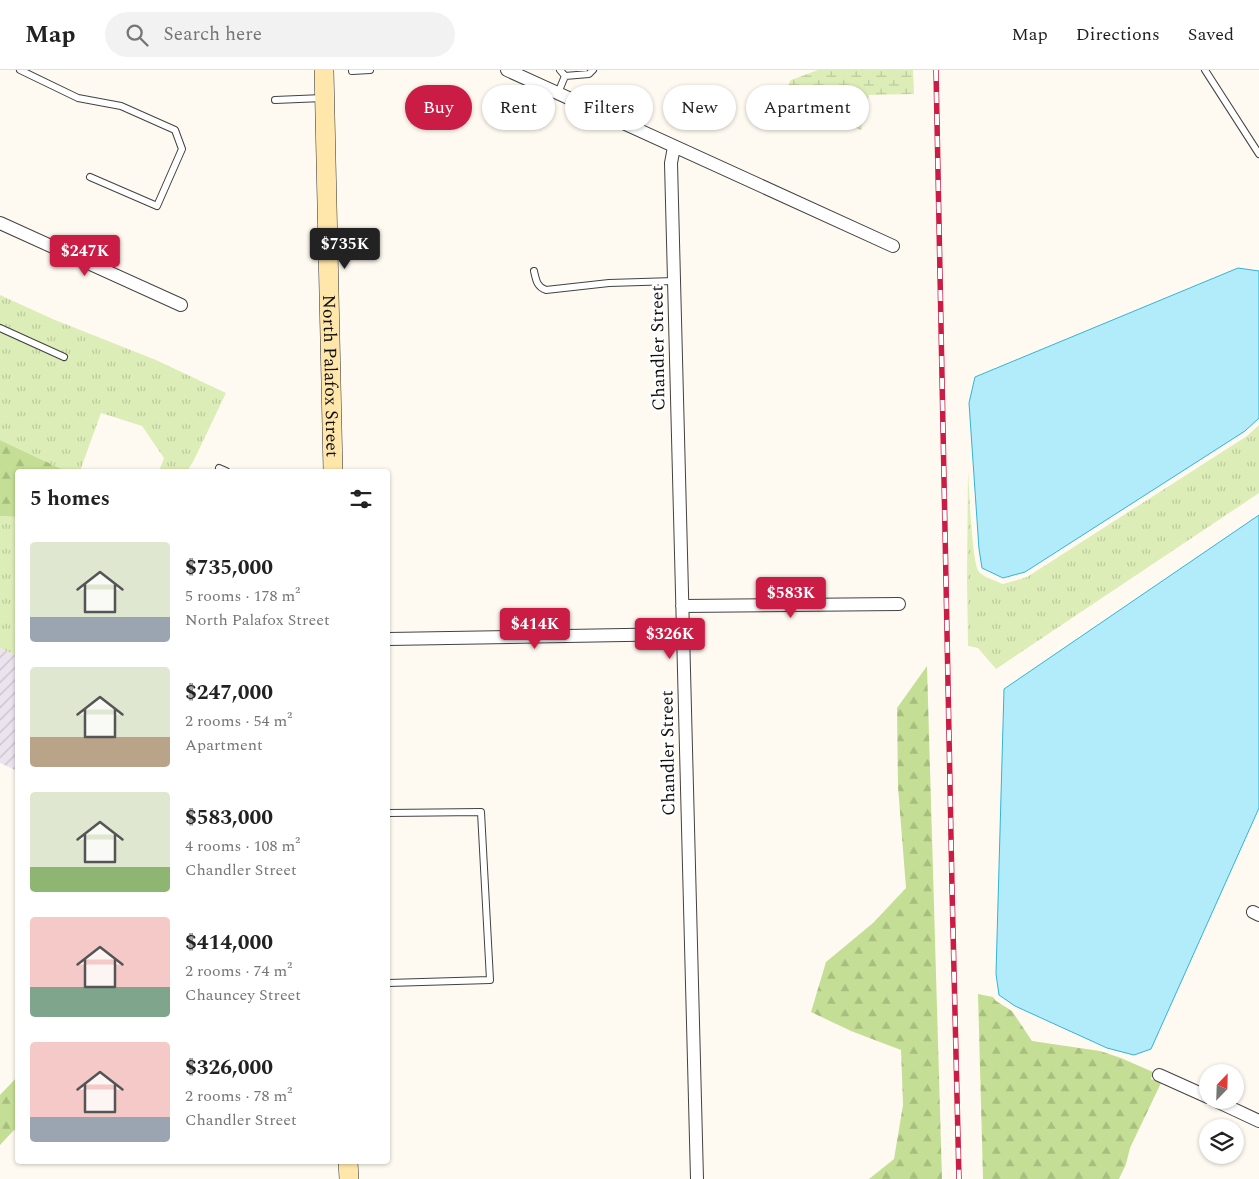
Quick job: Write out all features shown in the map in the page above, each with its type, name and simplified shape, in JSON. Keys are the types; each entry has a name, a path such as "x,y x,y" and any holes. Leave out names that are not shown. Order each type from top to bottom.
{"main road":[{"name":"North Palafox Street","path":"324,70 332,469"},
{"path":"348,1164 349,1179"}],"street":[{"path":"507,70 893,246"},
{"name":"Chandler Street","path":"674,146 671,163 697,1179"},
{"path":"0,224 181,306"},
{"path":"682,606 899,604"},
{"path":"390,639 683,634"},
{"path":"1159,1075 1199,1093"},
{"path":"1233,1109 1259,1121"}],"lane":[{"path":"20,70 78,98 121,106 175,130 182,149 157,206 90,177"},
{"path":"352,71 370,70"},
{"path":"560,70 565,76"},
{"path":"565,76 589,74 592,70"},
{"path":"1204,70 1259,154"},
{"path":"558,93 565,76"},
{"path":"275,100 325,98"},
{"path":"534,271 537,283 546,290 609,283 674,281"},
{"path":"0,328 64,357"},
{"path":"390,813 481,812 490,980 390,983"}],"shaded area":[{"path":"0,648 15,655 15,770 0,763"}],"green space":[{"path":"818,70 913,70 914,94 869,95 869,85 788,85 791,80"},
{"path":"0,295 55,320 156,360 226,393 188,469 160,469 164,458 142,426 101,413 81,469 62,469 0,440"},
{"path":"1259,425 1259,493 996,669 978,648 968,646 968,471 974,555 977,566 981,574 1003,584 1027,577 1247,436"},
{"path":"0,440 62,469 15,469 15,517 0,516"},
{"path":"0,516 15,517 15,655 0,648"},
{"path":"927,666 942,1179 869,1179 894,1159 903,1105 901,1050 851,1031 811,1012 826,962 873,923 906,888 898,787 897,708"},
{"path":"978,994 993,997 1012,1011 1032,1041 1100,1051 1153,1072 1151,1079 1161,1083 1130,1148 1126,1164 1119,1179 983,1179"},
{"path":"15,1079 15,1130 0,1145 0,1095"}],"water":[{"path":"1238,268 1259,271 1259,418 1245,431 1025,572 1003,578 982,568 969,403 975,377"},
{"path":"1259,515 1259,808 1151,1049 1134,1055 1107,1048 1015,1006 999,995 996,974 1004,689"}],"railway":[{"path":"936,70 959,1179"}]}
